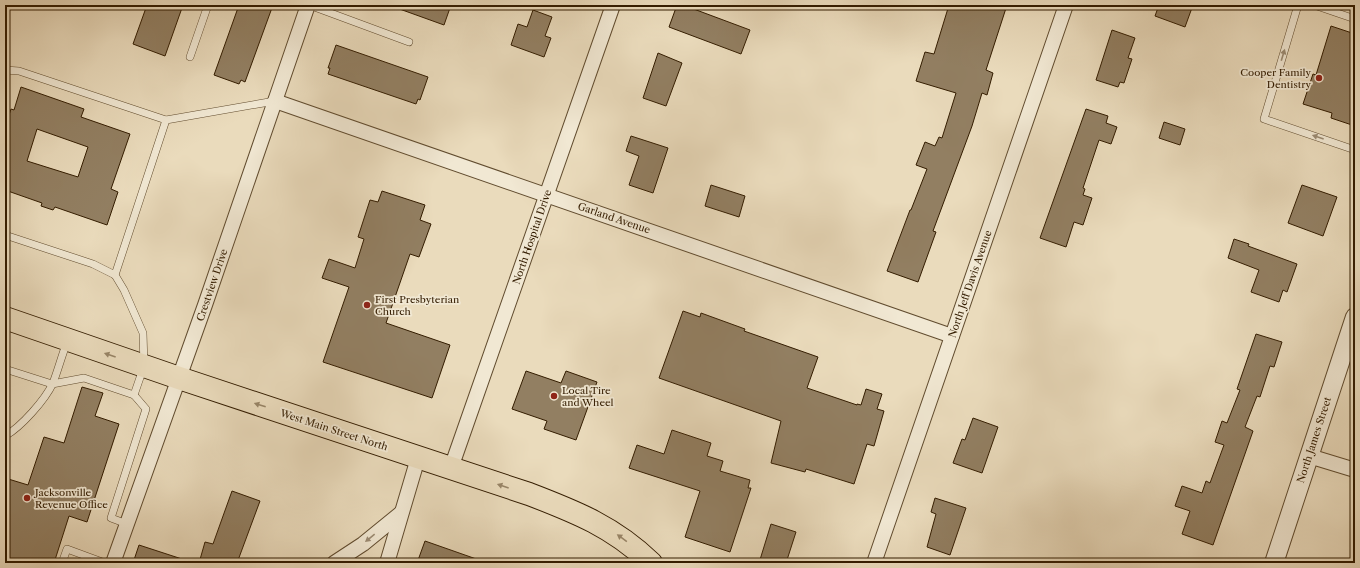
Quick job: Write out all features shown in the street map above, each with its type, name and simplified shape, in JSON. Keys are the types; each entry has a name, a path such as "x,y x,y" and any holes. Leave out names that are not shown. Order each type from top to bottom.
{"main road":[{"name":"West Main Street North","path":"5,318 577,512 615,533 635,547 651,563"}],"street":[{"name":"Crestview Drive","path":"113,563 309,5"},
{"name":"North Hospital Drive","path":"451,468 613,5"},
{"name":"North Jeff Davis Avenue","path":"874,563 1066,5"},
{"name":"Garland Avenue","path":"275,101 952,336"},
{"name":"North James Street","path":"1274,563 1355,317"},
{"path":"1309,456 1355,470"},
{"path":"387,563 418,458"},
{"path":"334,563 363,544 401,513"}],"lane":[{"path":"190,57 208,5"},
{"path":"309,5 408,42"},
{"path":"1298,5 1264,119 1355,150"},
{"path":"1314,5 1355,19"},
{"path":"5,70 19,71 166,120 275,101"},
{"path":"115,275 166,120"},
{"path":"5,235 93,264 115,275 124,290 143,333 144,366 134,395"},
{"path":"5,436 12,432 37,406 52,384 68,340"},
{"path":"5,369 52,384 84,378 134,395 146,408 111,518 127,524"},
{"path":"62,563 67,549 105,563"}],"building":[{"path":"147,5 183,5 165,56 133,44"},
{"path":"239,5 273,5 245,82 241,80 239,84 214,75"},
{"path":"394,5 451,5 444,25 394,7"},
{"path":"677,5 683,5 750,30 741,54 669,27"},
{"path":"949,5 1007,5 986,70 993,73 987,95 982,93 972,126 933,231 936,232 918,282 887,271 927,169 916,165 925,142 935,146 939,137 942,138 956,93 916,81 925,52 934,54"},
{"path":"1159,5 1193,5 1185,27 1155,16"},
{"path":"533,10 552,17 545,36 551,38 544,57 511,45 518,24 527,27"},
{"name":"Cooper Family Dentistry","path":"1331,26 1355,34 1355,126 1331,118 1332,113 1303,104 1313,74 1316,75"},
{"path":"1112,30 1135,38 1128,58 1132,59 1124,83 1120,82 1118,87 1096,80"},
{"path":"336,45 428,77 420,100 418,99 416,104 328,74 330,68 328,68"},
{"path":"658,53 682,63 666,106 643,98"},
{"path":"21,87 84,109 81,117 130,134 111,189 118,192 107,225 55,207 53,210 41,206 42,203 5,190 5,127 11,109 14,110","holes":["37,129 88,147 78,177 27,161"]},
{"path":"1086,109 1108,116 1106,123 1117,127 1111,144 1099,140 1083,188 1085,189 1083,195 1092,198 1083,225 1074,222 1066,247 1040,238"},
{"path":"1164,122 1185,129 1180,145 1159,138"},
{"path":"631,136 668,148 653,193 629,185 639,156 626,151"},
{"path":"711,185 745,196 739,217 705,206"},
{"path":"1302,185 1337,197 1323,236 1288,223"},
{"name":"First Presbyterian Church","path":"382,191 425,205 420,220 431,224 419,257 410,254 386,323 450,345 432,398 323,362 349,287 322,278 329,259 355,268 364,239 358,237 370,200 378,202"},
{"path":"1234,239 1249,244 1248,246 1297,264 1287,292 1283,290 1279,302 1251,292 1259,270 1228,258"},
{"path":"683,311 700,317 701,313 745,329 744,331 818,357 807,388 857,405 861,405 866,389 882,394 877,409 884,411 874,446 867,444 854,484 806,469 805,472 771,463 781,421 659,378"},
{"path":"1256,334 1282,342 1274,367 1270,366 1260,397 1257,396 1245,427 1253,431 1213,545 1182,534 1190,511 1175,506 1182,486 1202,493 1206,481 1210,483 1224,445 1215,442 1222,421 1227,423 1240,390 1237,389"},
{"name":"Local Tire and Wheel","path":"526,371 561,383 566,371 597,382 576,440 544,429 547,421 512,409"},
{"path":"82,387 103,393 95,416 119,424 87,522 69,516 54,563 5,563 5,478 28,485 44,437 64,443"},
{"path":"973,418 998,427 982,473 953,463 962,439 965,440"},
{"path":"672,430 711,443 707,456 723,461 720,471 750,480 748,488 751,488 730,552 685,537 700,491 629,468 637,445 664,454"},
{"path":"232,491 260,501 237,563 199,563 205,542 213,544"},
{"path":"935,498 966,508 950,555 927,547 936,514 931,512"},
{"path":"771,524 796,532 786,563 759,563"},
{"path":"425,541 482,561 481,563 417,563"},
{"path":"139,545 185,560 184,563 133,563"}],"place":[{"name":"Cooper Family Dentistry","path":"1319,78"},
{"name":"First Presbyterian Church","path":"367,305"},
{"name":"Local Tire and Wheel","path":"554,396"},
{"name":"Jacksonville Revenue Office","path":"27,498"}]}
